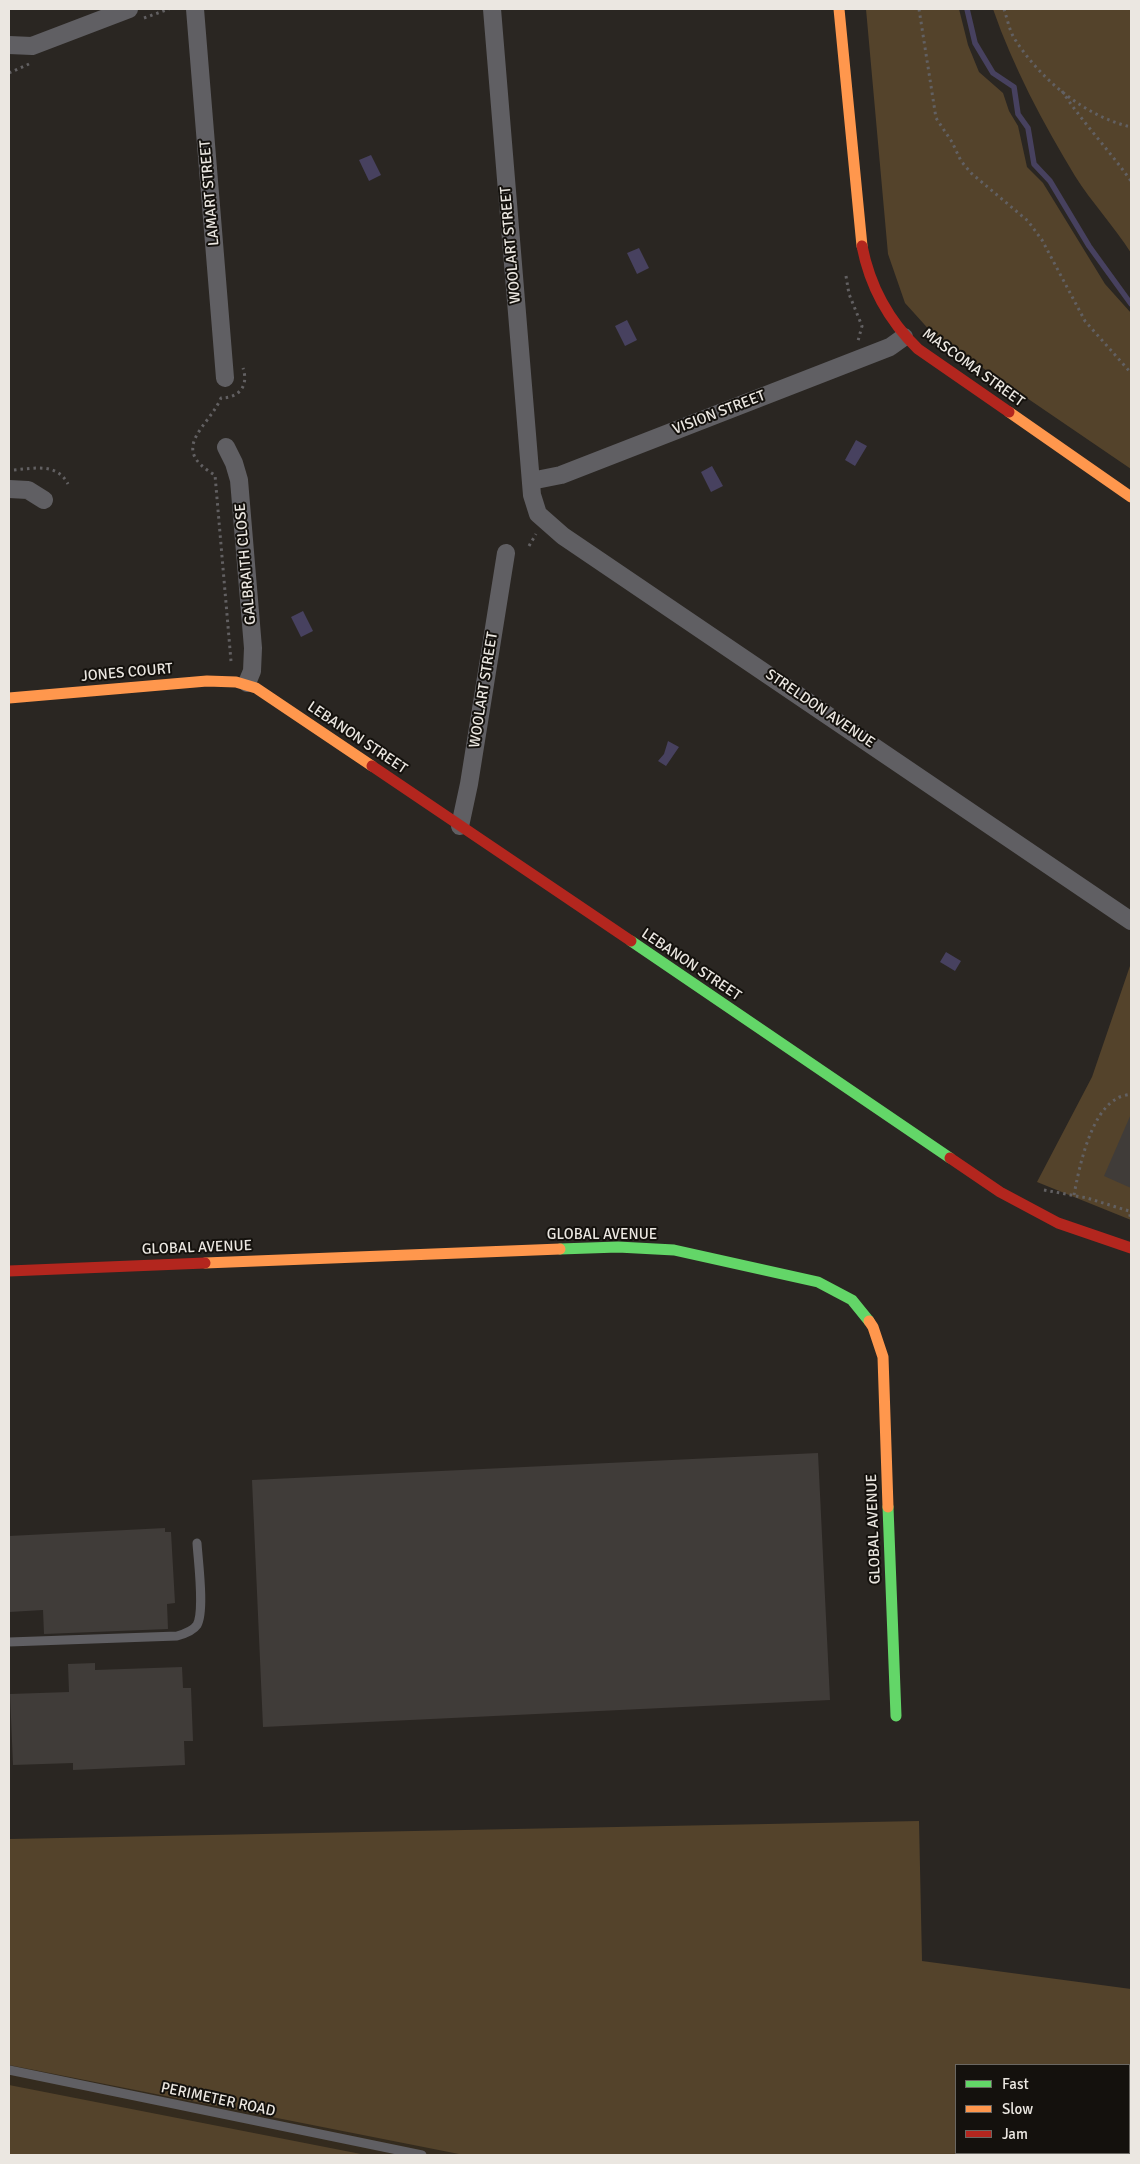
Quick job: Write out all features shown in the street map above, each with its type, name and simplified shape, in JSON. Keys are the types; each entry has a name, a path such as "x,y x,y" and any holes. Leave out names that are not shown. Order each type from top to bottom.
{"street":[{"path":"9,45 32,46 129,9"},
{"name":"LAMART STREET","path":"195,9 225,378"},
{"name":"WOOLART STREET","path":"492,9 531,481"},
{"name":"MASCOMA STREET","path":"839,9 859,231 864,261 877,297 904,337 938,365 1131,497"},
{"name":"VISION STREET","path":"531,481 546,480 570,472 890,347 904,337"},
{"name":"GALBRAITH CLOSE","path":"226,447 239,480 254,648 252,671 247,683"},
{"name":"STRELDON AVENUE","path":"531,481 532,495 538,514 563,536 1131,921"},
{"path":"9,488 28,490 44,500"},
{"name":"WOOLART STREET","path":"460,826 469,784 506,553"},
{"name":"JONES COURT","path":"9,698 207,680 229,680 247,683"},
{"name":"LEBANON STREET","path":"247,683 263,692 1000,1192 1058,1222 1131,1248"},
{"name":"GLOBAL AVENUE","path":"9,1271 618,1247 674,1250 818,1282 852,1300 873,1327 882,1357 896,1716"}],"lane":[{"path":"9,1642 177,1636 191,1630 197,1625 200,1612 197,1543"},
{"name":"PERIMETER ROAD","path":"9,2070 422,2155"}],"path":[{"path":"170,9 174,10"},
{"path":"919,9 936,118 952,142 961,161 971,173 1028,221 1042,240 1085,321 1131,373"},
{"path":"1004,9 1014,36 1038,68 1090,111 1117,124 1131,127"},
{"path":"9,72 36,61"},
{"path":"1060,88 1080,118 1131,181"},
{"path":"853,347 857,343"},
{"path":"9,470 51,468 65,478 68,484"},
{"path":"529,546 536,533 543,538"},
{"path":"1074,1195 1079,1167 1088,1141 1101,1114 1116,1099 1131,1094"}],"shaded area":[{"path":"866,9 959,9 968,45 979,72 1003,93 1009,111 1018,126 1027,167 1043,183 1105,284 1131,313 1131,469 933,334 905,303 888,254"},
{"path":"993,9 1131,9 1131,253 1075,176 1052,136 1019,73"},
{"path":"371,155 381,175 369,181 359,160"},
{"path":"639,248 649,268 637,274 627,253"},
{"path":"627,320 637,340 625,346 615,326"},
{"path":"856,440 867,446 855,466 845,460"},
{"path":"712,466 723,486 711,492 701,472"},
{"path":"303,611 313,631 301,637 291,617"},
{"path":"668,741 679,747 666,766 658,761 664,754"},
{"path":"946,952 961,961 955,971 940,962"},
{"path":"1131,963 1131,1220 1037,1182 1092,1077"},
{"path":"919,1821 922,1961 1131,1989 1131,2155 464,2155 9,2065 9,1839"},
{"path":"9,2053 505,2155 9,2155"},
{"path":"9,2085 366,2155 9,2155"}],"building":[{"path":"1131,1114 1131,1188 1104,1176"},
{"path":"818,1453 830,1700 263,1727 252,1480"},
{"path":"165,1528 165,1532 171,1532 175,1603 167,1604 168,1629 44,1634 43,1610 9,1612 9,1536"},
{"path":"95,1663 95,1670 182,1667 183,1688 191,1688 193,1741 184,1741 185,1765 73,1770 73,1763 13,1765 10,1694 69,1692 68,1664"}],"waterway":[{"path":"967,9 975,43 993,73 1014,87 1018,114 1028,128 1034,164 1050,181 1089,246 1131,304"}],"traffic: fast":[{"path":"631,941 950,1158"},
{"path":"560,1249 618,1247 674,1250 818,1282 852,1300 869,1321"},
{"path":"888,1507 896,1716"}],"traffic: slow":[{"path":"839,9 862,246"},
{"path":"1009,412 1131,497"},
{"path":"9,698 207,681 236,682 256,688 372,766"},
{"path":"205,1263 560,1249"},
{"path":"869,1321 873,1327 883,1357 888,1507"}],"traffic: jam":[{"path":"862,246 875,289 889,314 907,338 918,349 1009,412"},
{"path":"372,766 631,941"},
{"path":"950,1158 1000,1192 1058,1223 1131,1248"},
{"path":"9,1271 205,1263"}]}
